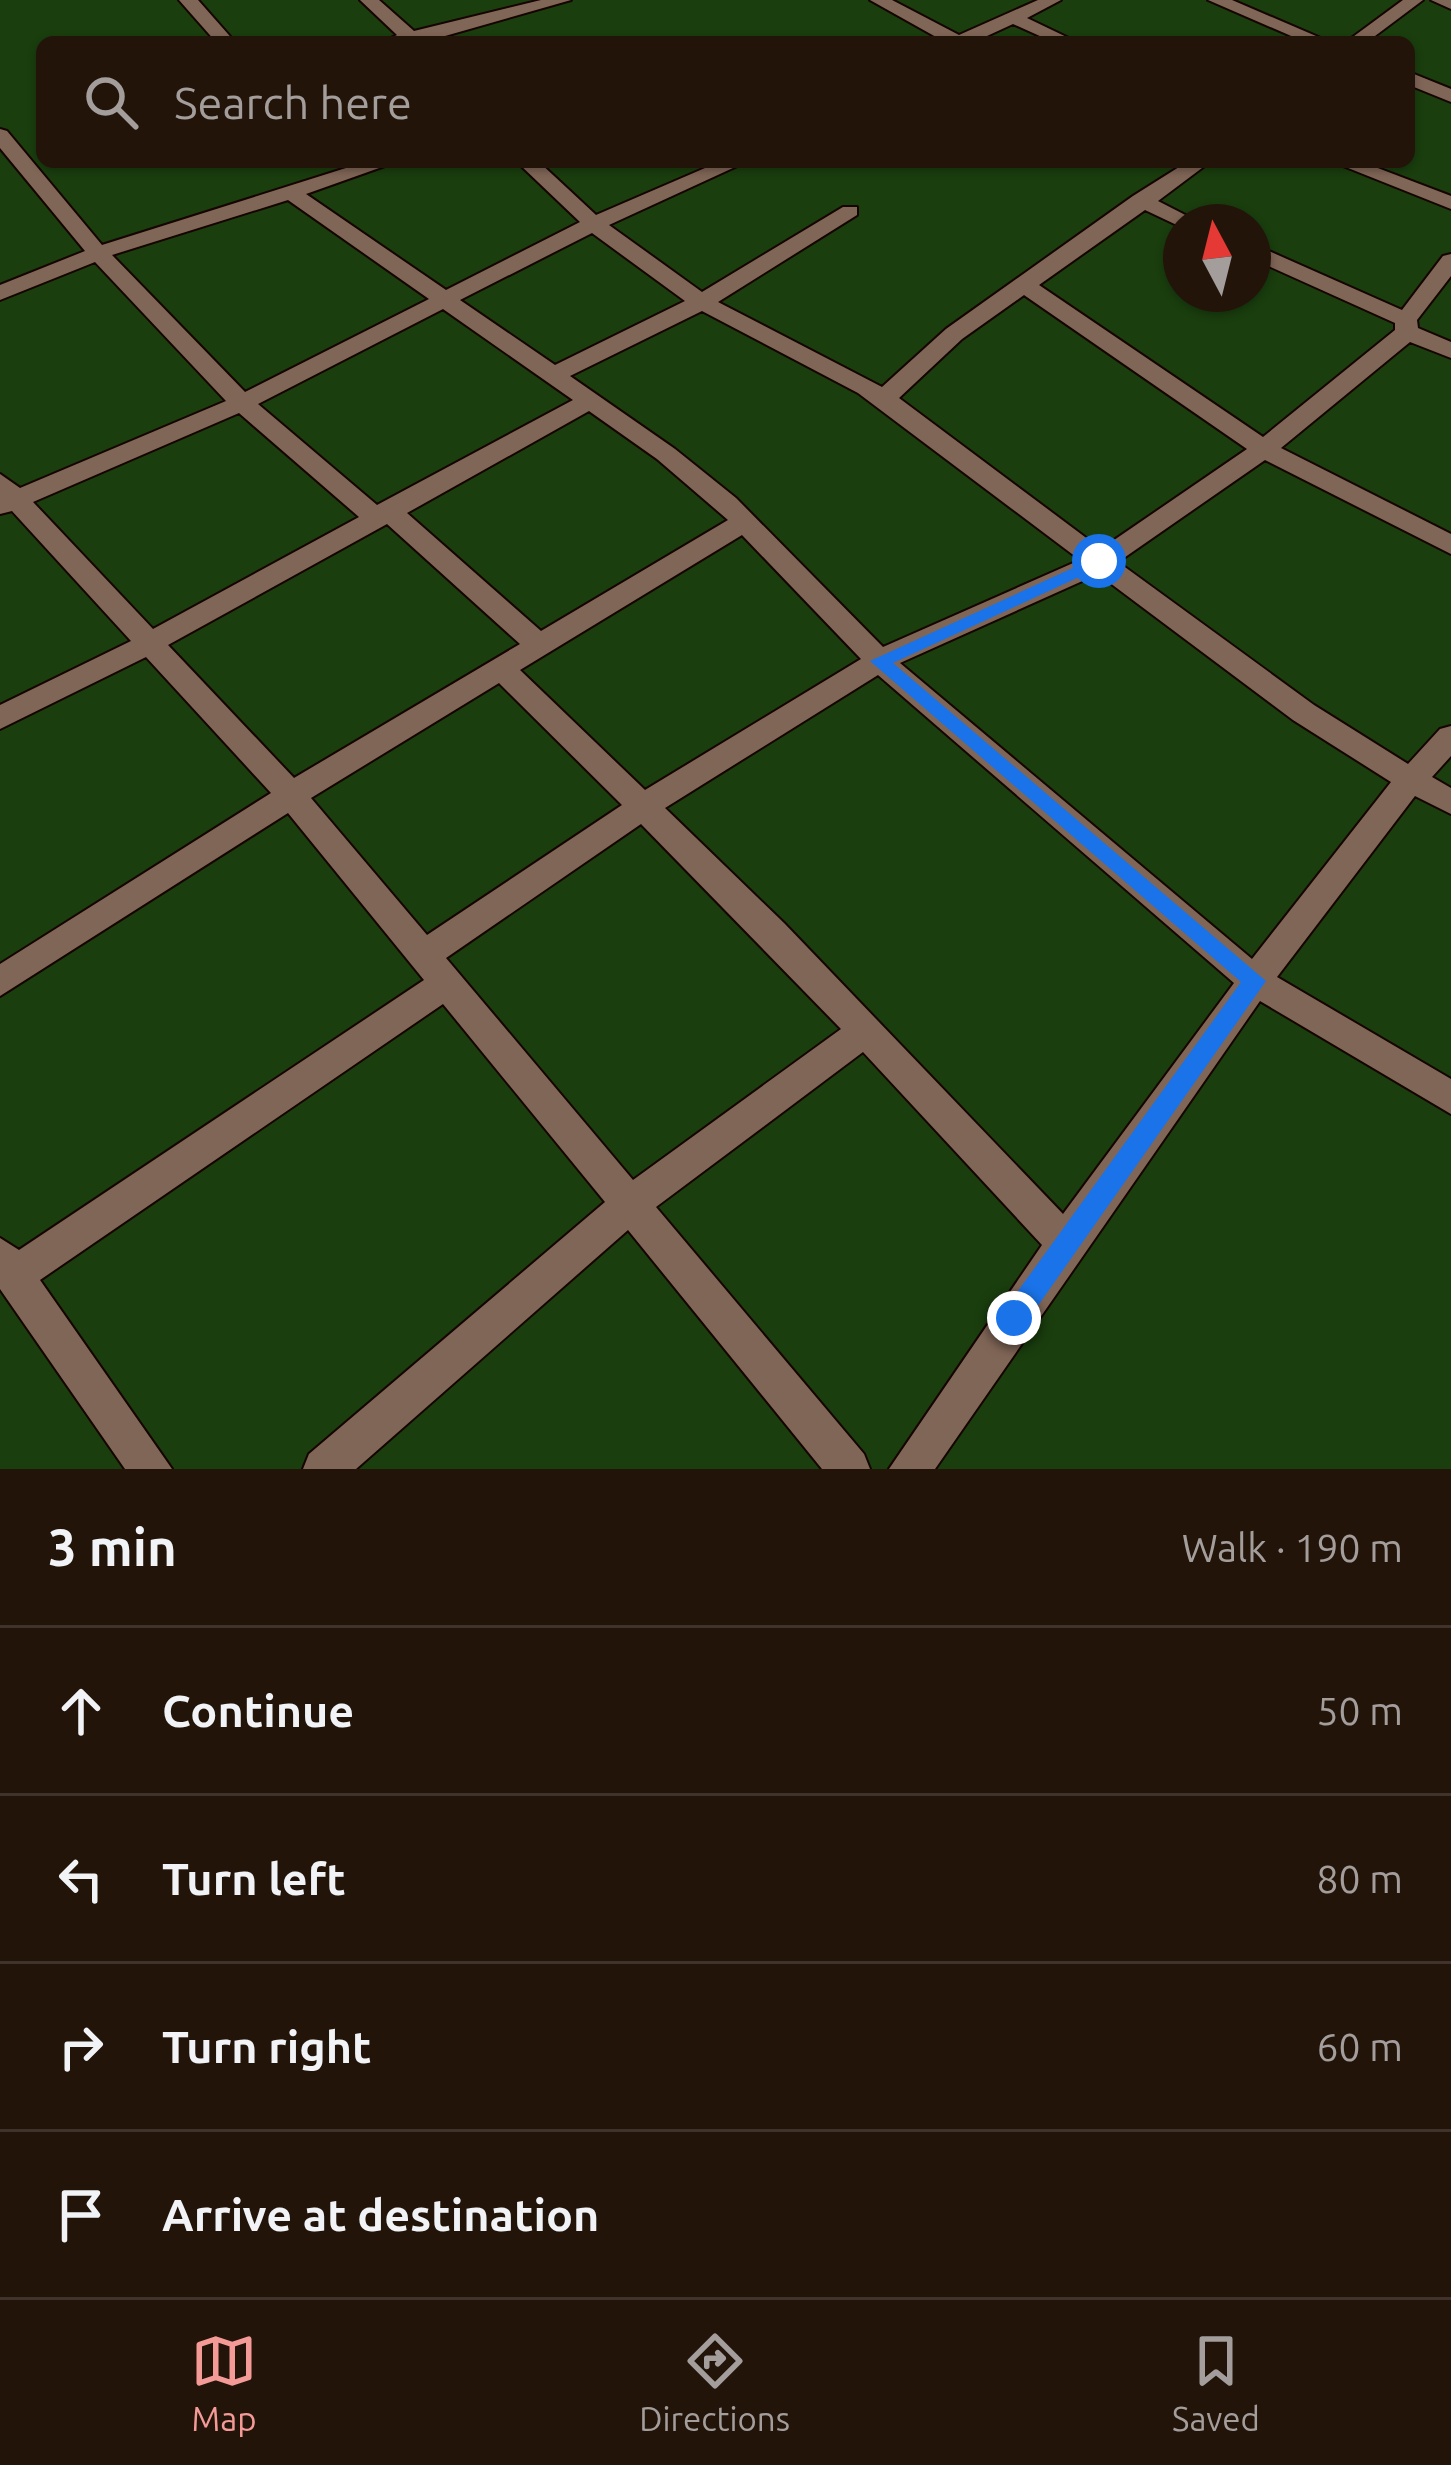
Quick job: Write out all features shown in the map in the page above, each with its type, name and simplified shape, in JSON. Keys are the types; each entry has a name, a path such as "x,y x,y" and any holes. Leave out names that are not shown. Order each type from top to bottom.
{"street":[{"path":"188,0 221,36"},
{"path":"369,0 402,36"},
{"path":"422,36 562,0"},
{"path":"879,0 948,36"},
{"path":"971,36 1052,0"},
{"path":"1217,0 1306,36"},
{"path":"1363,36 1414,0"},
{"path":"1440,0 1451,4"},
{"path":"1011,17 1054,36"},
{"path":"1415,80 1451,95"},
{"path":"0,135 7,159 242,403 538,644"},
{"path":"7,159 36,149"},
{"path":"0,293 98,254 367,168"},
{"path":"533,168 591,225 701,302 884,399 1253,676 1451,802"},
{"path":"722,168 591,225 242,403 4,496 152,642 291,795 849,1469"},
{"path":"884,399 954,334 1191,168"},
{"path":"1358,168 1451,203"},
{"path":"290,192 666,454 745,521 880,661 1255,981 1451,1098"},
{"path":"1140,200 1163,211"},
{"path":"553,376 701,302 850,211"},
{"path":"1271,260 1451,350"},
{"path":"151,1469 8,1265 435,969 642,806 880,661 1099,561 1265,450 1406,326 1451,261"},
{"path":"1025,286 1265,450 1451,545"},
{"path":"0,718 363,529 380,513 588,402"},
{"path":"0,982 291,795 745,521"},
{"path":"500,667 865,1031 1065,1243"},
{"path":"910,1469 1065,1243 1255,981 1409,779 1451,737"},
{"path":"324,1469 629,1204 865,1031"}],"green space":[{"path":"0,0 1451,0 1451,1469 0,1469"}],"route":[{"path":"1014,1318 1255,981 880,661 1099,561"}]}
